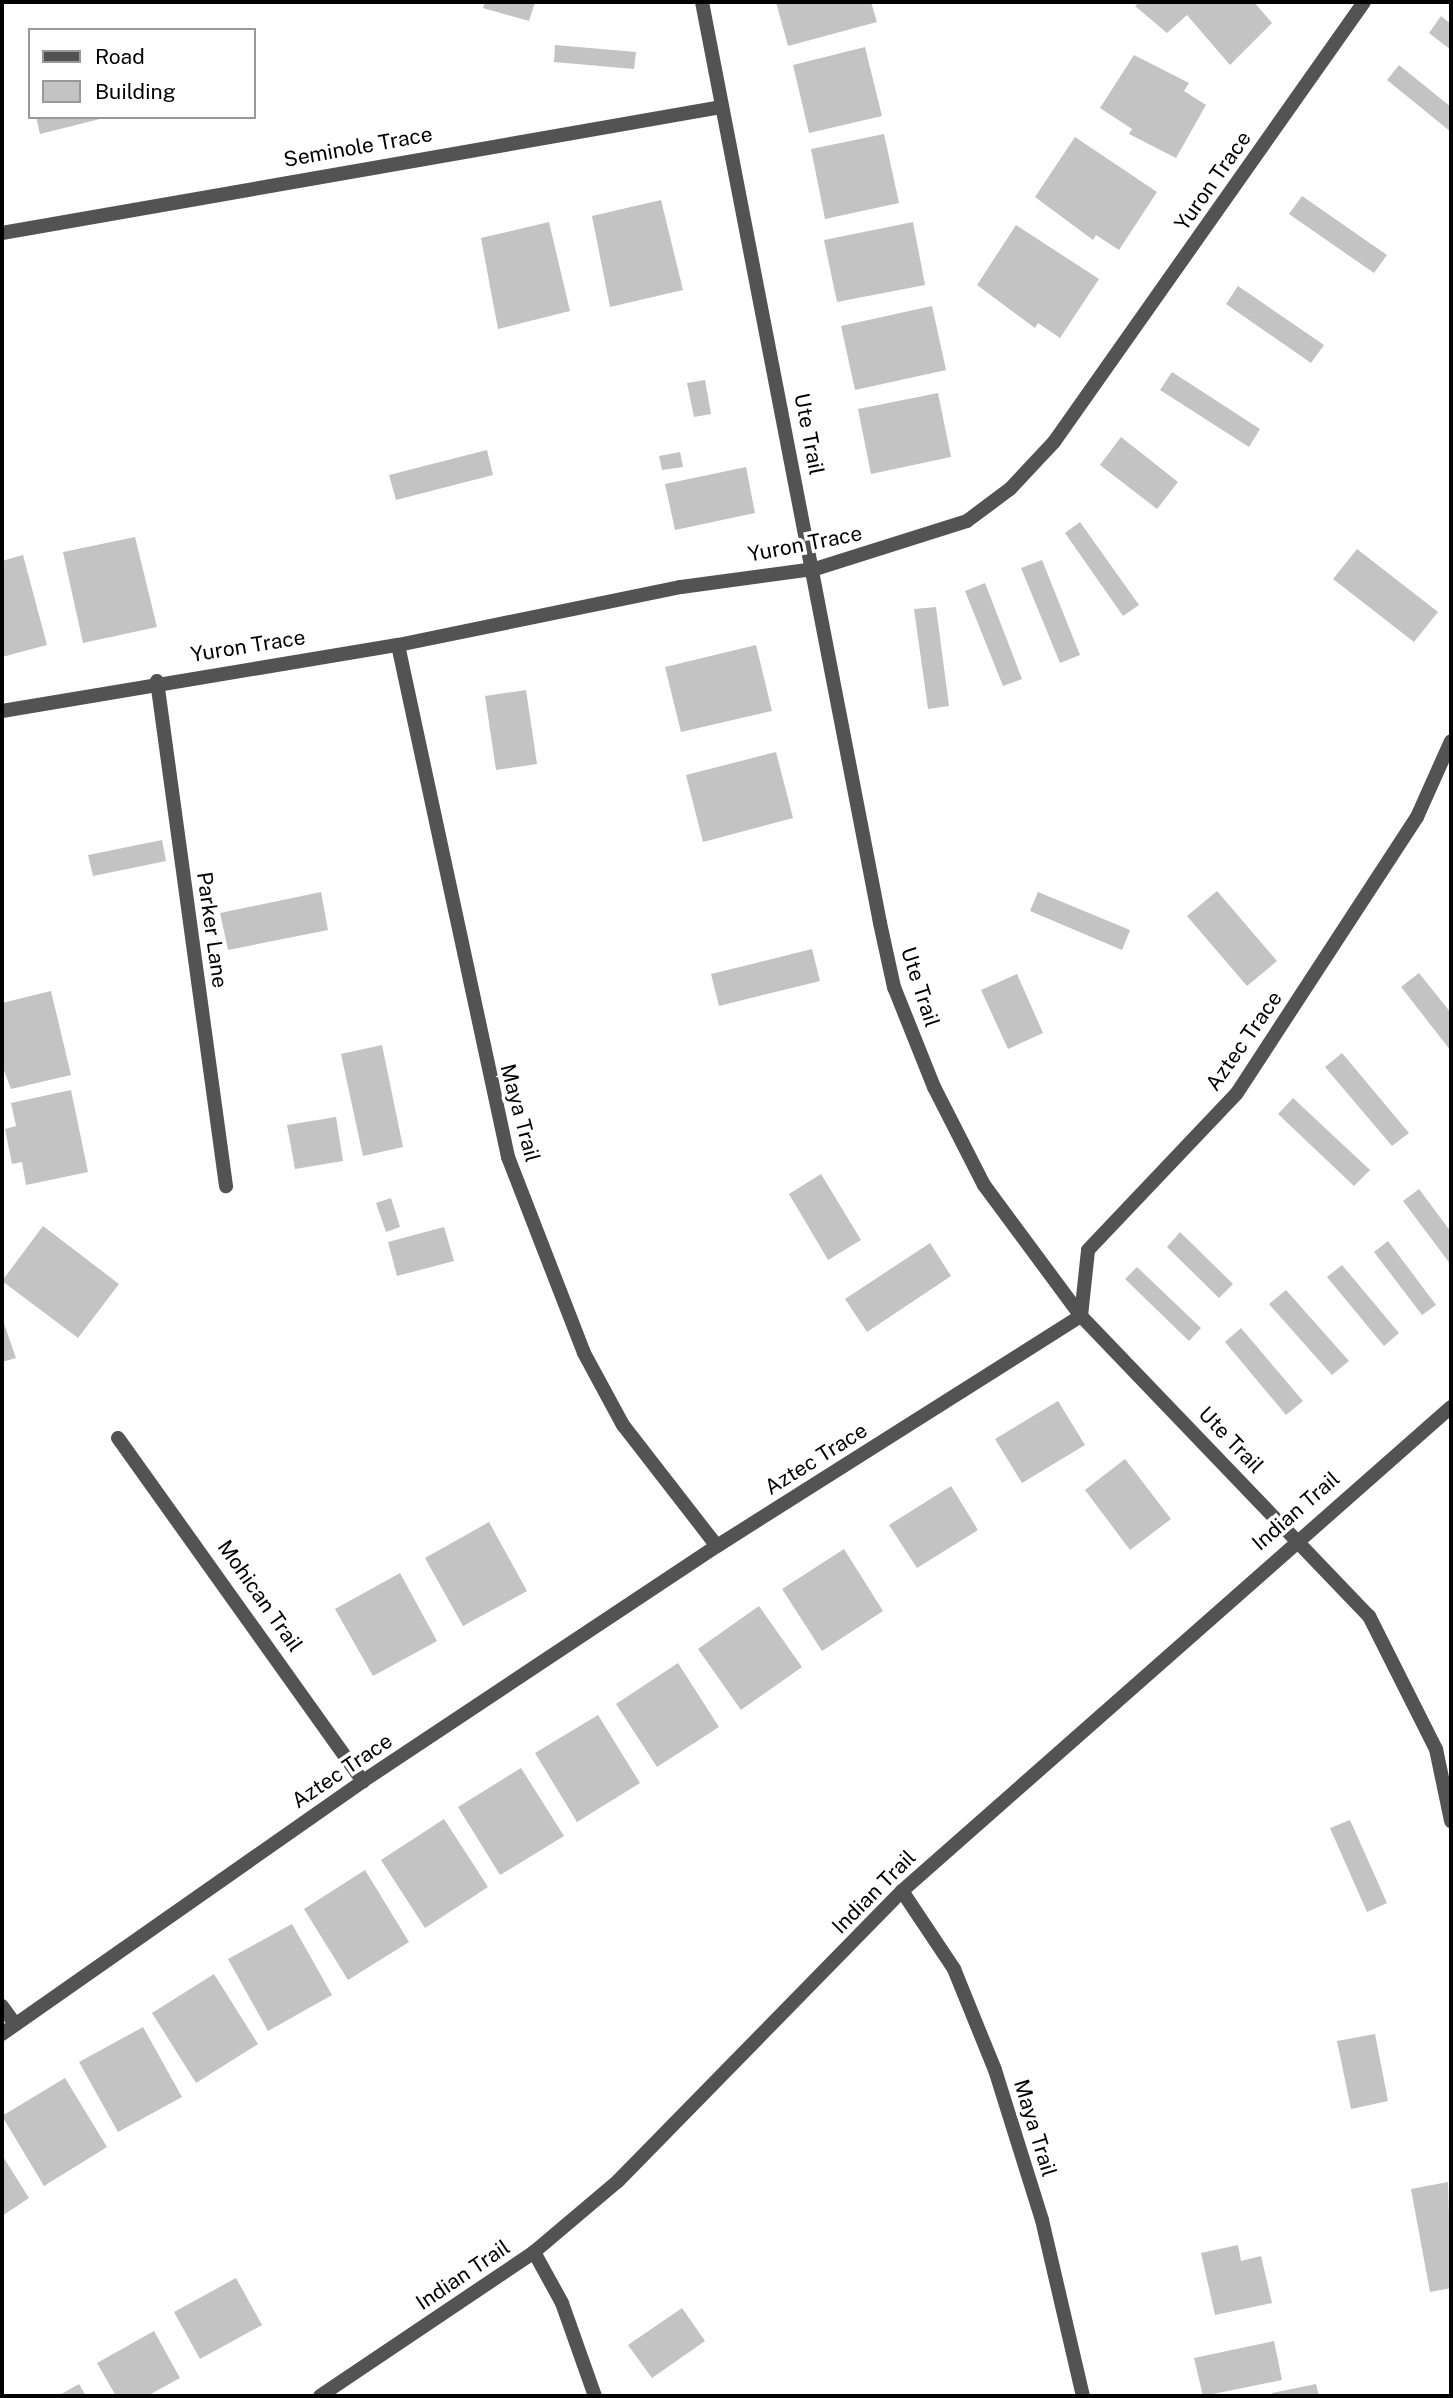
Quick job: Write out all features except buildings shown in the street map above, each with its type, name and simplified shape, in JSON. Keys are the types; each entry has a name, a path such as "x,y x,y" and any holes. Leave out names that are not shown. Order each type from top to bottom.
{"street":[{"name":"Ute Trail","path":"702,2 894,987 984,1185 1082,1316 1297,1537 1369,1616 1436,1749 1451,1821"},
{"name":"Yuron Trace","path":"2,711 157,681 398,645 681,587 814,569 967,521 1010,489 1108,368 1364,2"},
{"name":"Seminole Trace","path":"2,233 722,107"},
{"name":"Maya Trail","path":"398,645 508,1157 590,1365 623,1425 717,1546"},
{"name":"Parker Lane","path":"157,681 226,1186"},
{"name":"Aztec Trace","path":"2,2034 363,1781 717,1546 1082,1316 1088,1250 1237,1093 1417,817 1451,741"},
{"name":"Indian Trail","path":"320,2396 534,2252 686,2118 902,1891 1297,1537 1451,1407"},
{"name":"Mohican Trail","path":"118,1438 363,1781"},
{"name":"Maya Trail","path":"902,1891 954,1969 995,2070 1042,2220 1083,2396"},
{"path":"2,2006 15,2024"},
{"path":"534,2252 562,2303 595,2396"}]}
